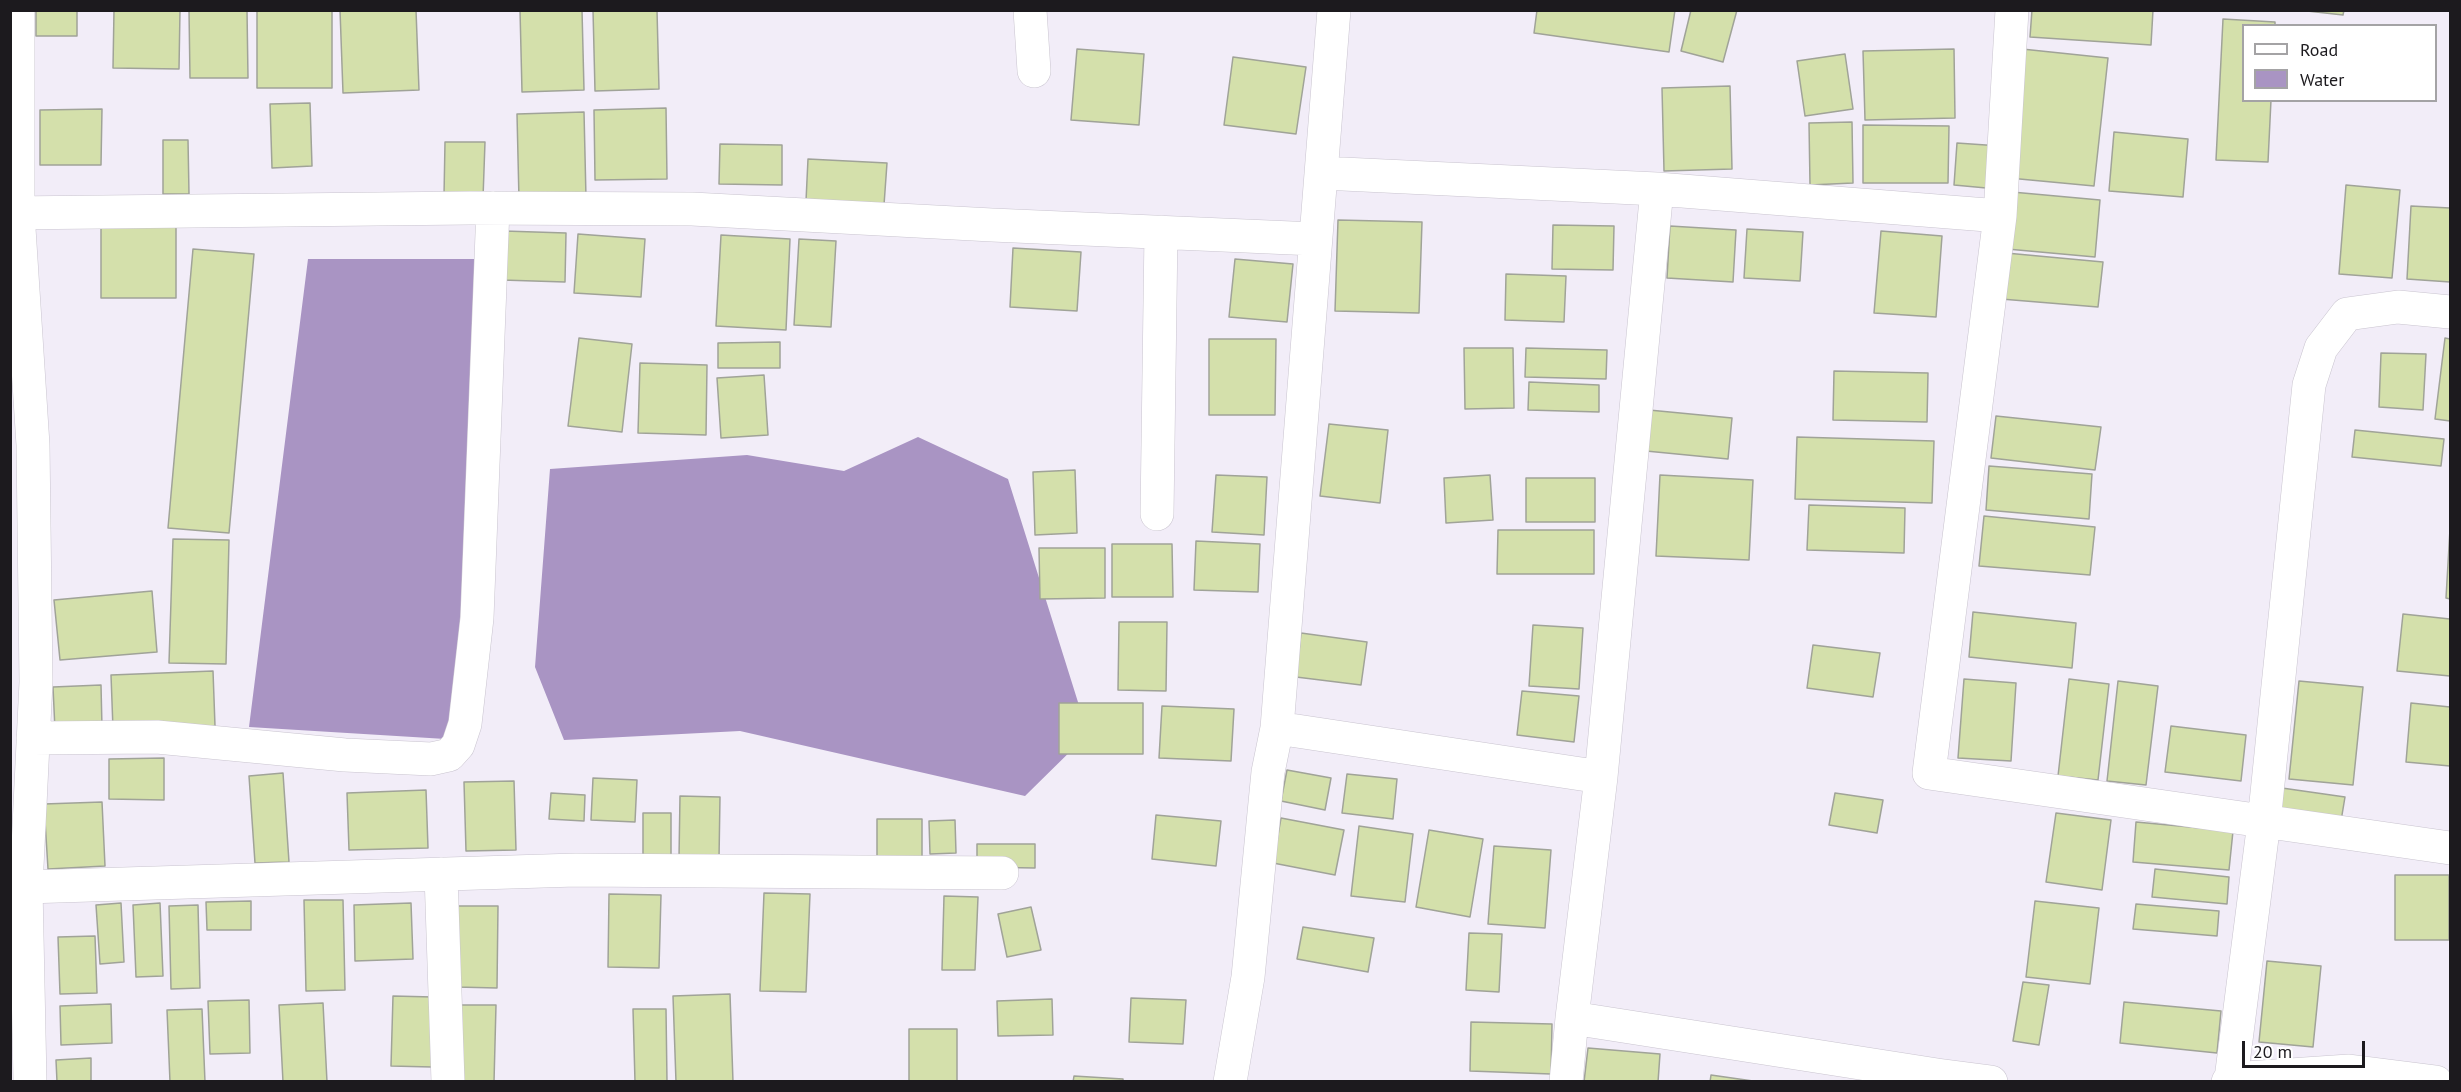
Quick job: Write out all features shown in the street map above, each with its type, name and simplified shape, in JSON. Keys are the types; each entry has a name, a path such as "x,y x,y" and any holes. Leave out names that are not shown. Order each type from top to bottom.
{"street":[{"path":"18,10 14,213 22,445 23,682 33,738 20,813 26,886 30,1082"},
{"path":"1030,10 1034,71"},
{"path":"1230,1082 1248,977 1268,772 1277,728 1334,10"},
{"path":"2012,10 2000,216 1929,773 2451,848"},
{"path":"1322,173 1657,189 2000,216"},
{"path":"1566,1082 1602,777 1657,189"},
{"path":"14,213 493,208 692,209 1315,239"},
{"path":"33,738 157,737 345,755 431,759 449,755 458,745 465,724 477,618 493,208"},
{"path":"1157,514 1161,232"},
{"path":"2436,1082 2349,1071 2230,1080 2264,822 2309,385 2321,348 2347,314 2398,307 2451,312"},
{"path":"1277,728 1602,777"},
{"path":"26,886 576,870 1002,873"},
{"path":"441,874 448,1082"},
{"path":"1572,1018 1991,1082"}],"water":[{"path":"308,259 483,259 462,740 249,727"},
{"path":"918,437 1008,479 1088,734 1025,796 740,731 564,740 535,667 550,469 747,455 844,471"}],"building":[{"path":"36,10 77,10 77,36 36,36"},
{"path":"114,10 180,10 179,69 113,68"},
{"path":"189,10 247,10 248,78 190,78"},
{"path":"257,10 332,10 332,88 257,88"},
{"path":"340,10 416,10 419,90 343,93"},
{"path":"520,10 582,10 584,90 522,92"},
{"path":"593,10 657,10 659,89 595,91"},
{"path":"1537,10 1675,10 1669,52 1534,33"},
{"path":"1691,10 1737,10 1723,62 1681,51"},
{"path":"2032,10 2153,10 2151,45 2030,37"},
{"path":"2298,10 2344,10 2343,15"},
{"path":"2223,19 2275,22 2275,24 2242,24 2242,102 2271,102 2268,162 2216,160"},
{"path":"1077,49 1144,54 1139,125 1071,120"},
{"path":"1954,49 1955,118 1865,120 1863,51"},
{"path":"2022,49 2108,58 2094,186 2009,178"},
{"path":"1845,54 1853,109 1805,116 1797,61"},
{"path":"1233,57 1306,67 1296,134 1224,125"},
{"path":"1730,86 1732,169 1664,171 1662,88"},
{"path":"310,103 312,166 272,168 270,104"},
{"path":"666,108 667,179 595,180 594,110"},
{"path":"102,109 101,165 40,165 40,110"},
{"path":"584,112 586,198 519,200 517,114"},
{"path":"1852,122 1853,183 1810,185 1809,123"},
{"path":"1863,125 1949,126 1948,183 1863,183"},
{"path":"2114,132 2188,139 2183,197 2109,191"},
{"path":"163,140 188,140 189,194 163,194"},
{"path":"445,142 485,142 483,198 444,196"},
{"path":"1957,143 2000,146 1997,189 1954,185"},
{"path":"720,144 782,145 782,185 719,184"},
{"path":"808,159 887,163 884,205 806,201"},
{"path":"2346,185 2400,190 2392,278 2339,274"},
{"path":"2012,192 2100,200 2095,257 2007,249"},
{"path":"2411,206 2450,208 2450,282 2407,279"},
{"path":"1338,220 1422,222 1419,313 1335,311"},
{"path":"1553,225 1614,226 1613,270 1552,269"},
{"path":"1670,226 1736,230 1733,282 1667,278"},
{"path":"101,227 176,227 176,298 101,298"},
{"path":"1747,229 1803,232 1800,281 1744,278"},
{"path":"504,231 566,233 565,282 502,280"},
{"path":"1881,231 1942,236 1936,317 1874,313"},
{"path":"578,234 645,239 641,297 574,293"},
{"path":"721,235 790,239 786,330 716,326"},
{"path":"799,239 836,241 831,327 794,325"},
{"path":"1013,248 1081,252 1077,311 1010,307"},
{"path":"193,249 254,254 229,533 168,528"},
{"path":"2006,253 2103,262 2098,307 2001,299"},
{"path":"1235,259 1293,264 1287,322 1229,317"},
{"path":"1506,274 1566,276 1564,322 1505,320"},
{"path":"579,338 632,344 622,432 568,426"},
{"path":"2445,338 2450,339 2450,421 2435,419"},
{"path":"1209,339 1276,339 1275,415 1209,415"},
{"path":"780,342 780,368 718,368 718,343"},
{"path":"1464,348 1513,348 1514,408 1465,409"},
{"path":"1526,348 1607,350 1606,379 1525,377"},
{"path":"2381,353 2426,354 2423,410 2379,407"},
{"path":"640,363 707,365 706,435 638,433"},
{"path":"1834,371 1928,373 1927,422 1833,420"},
{"path":"764,375 768,435 721,438 717,378"},
{"path":"1529,382 1599,385 1599,412 1528,410"},
{"path":"1649,410 1732,418 1728,459 1646,451"},
{"path":"1996,416 2101,427 2095,470 1991,458"},
{"path":"1329,424 1388,430 1380,503 1320,496"},
{"path":"2355,430 2444,439 2441,466 2352,457"},
{"path":"1797,437 1934,441 1932,503 1795,499"},
{"path":"1989,466 2092,474 2089,519 1986,510"},
{"path":"1075,470 1077,533 1035,535 1033,472"},
{"path":"1216,475 1267,477 1264,535 1212,532"},
{"path":"1490,475 1493,520 1446,523 1444,478"},
{"path":"1660,475 1753,480 1749,560 1656,556"},
{"path":"1526,478 1595,478 1595,522 1526,522"},
{"path":"1809,505 1905,508 1904,553 1807,550"},
{"path":"1984,516 2095,527 2090,575 1979,566"},
{"path":"2450,529 2450,599 2446,598"},
{"path":"1498,530 1594,530 1594,574 1497,574"},
{"path":"173,539 229,540 226,664 169,663"},
{"path":"1196,541 1260,544 1258,592 1194,590"},
{"path":"1112,544 1172,544 1173,597 1112,597"},
{"path":"1039,548 1105,548 1105,598 1040,599"},
{"path":"152,591 157,652 60,660 54,600"},
{"path":"1973,612 2076,623 2072,668 1969,657"},
{"path":"2403,614 2450,619 2450,676 2397,671"},
{"path":"1119,622 1167,622 1166,691 1118,690"},
{"path":"1533,625 1583,628 1579,689 1529,686"},
{"path":"1301,633 1367,642 1361,685 1296,677"},
{"path":"1813,645 1880,653 1873,697 1807,688"},
{"path":"213,671 215,726 113,729 111,675"},
{"path":"1964,679 2016,683 2011,761 1958,758"},
{"path":"2069,679 2109,684 2098,780 2058,776"},
{"path":"2118,681 2158,686 2146,785 2107,781"},
{"path":"2299,681 2363,687 2353,785 2289,779"},
{"path":"101,685 102,728 55,730 53,687"},
{"path":"1522,691 1579,696 1574,742 1517,735"},
{"path":"1059,703 1143,703 1143,754 1059,754"},
{"path":"2411,703 2450,707 2450,766 2406,762"},
{"path":"1162,706 1234,709 1231,761 1159,758"},
{"path":"2171,726 2246,735 2241,781 2165,772"},
{"path":"164,758 164,800 109,799 109,759"},
{"path":"1287,770 1331,778 1325,810 1281,801"},
{"path":"283,773 289,862 255,863 249,776"},
{"path":"1347,774 1397,779 1393,819 1342,813"},
{"path":"593,778 637,780 635,822 591,820"},
{"path":"514,781 516,850 466,851 464,782"},
{"path":"2282,788 2345,797 2341,821 2278,811"},
{"path":"426,790 428,848 349,850 347,793"},
{"path":"551,793 585,795 584,821 549,819"},
{"path":"1835,793 1883,800 1877,833 1829,825"},
{"path":"680,796 720,797 719,859 679,858"},
{"path":"102,802 105,866 48,869 44,804"},
{"path":"643,813 671,813 671,857 643,858"},
{"path":"2056,813 2111,820 2102,890 2046,882"},
{"path":"1156,815 1221,821 1216,866 1152,859"},
{"path":"1281,818 1344,830 1335,875 1273,863"},
{"path":"877,819 922,819 922,867 877,868"},
{"path":"955,820 956,853 930,854 929,821"},
{"path":"2136,822 2233,831 2229,870 2133,862"},
{"path":"1359,826 1413,834 1405,902 1351,896"},
{"path":"1429,830 1483,839 1470,917 1416,907"},
{"path":"977,844 1035,844 1035,868 977,867"},
{"path":"1494,846 1551,850 1545,928 1488,924"},
{"path":"2155,869 2229,877 2227,904 2152,897"},
{"path":"2395,875 2449,875 2449,940 2395,940"},
{"path":"764,893 810,894 806,992 760,991"},
{"path":"609,894 661,895 659,968 608,967"},
{"path":"944,896 978,897 975,970 942,970"},
{"path":"304,900 343,900 345,990 306,991"},
{"path":"251,901 251,930 207,930 206,902"},
{"path":"2035,901 2099,908 2090,984 2026,977"},
{"path":"121,903 124,962 100,964 96,905"},
{"path":"160,903 163,976 136,977 133,905"},
{"path":"411,903 413,959 355,961 354,905"},
{"path":"2136,904 2219,911 2217,936 2133,929"},
{"path":"198,905 200,988 171,989 169,906"},
{"path":"457,906 498,906 497,988 456,987"},
{"path":"1031,907 1041,950 1007,957 998,914"},
{"path":"1303,927 1374,938 1368,972 1297,959"},
{"path":"1469,933 1502,934 1499,992 1466,990"},
{"path":"95,936 97,993 60,994 58,937"},
{"path":"2267,961 2321,966 2313,1047 2259,1042"},
{"path":"2023,982 2049,985 2039,1045 2013,1041"},
{"path":"730,994 733,1082 676,1082 673,996"},
{"path":"393,996 433,997 432,1067 391,1066"},
{"path":"1131,998 1186,1000 1183,1044 1129,1042"},
{"path":"1052,999 1053,1035 998,1036 997,1001"},
{"path":"249,1000 250,1053 210,1054 208,1001"},
{"path":"2124,1002 2221,1011 2217,1053 2120,1043"},
{"path":"323,1003 327,1082 283,1082 279,1005"},
{"path":"111,1004 112,1043 61,1045 60,1006"},
{"path":"461,1005 496,1005 494,1082 459,1082"},
{"path":"202,1009 205,1082 170,1082 167,1010"},
{"path":"633,1009 666,1009 667,1082 635,1082"},
{"path":"1471,1022 1552,1024 1551,1074 1470,1071"},
{"path":"909,1029 957,1029 957,1082 909,1082"},
{"path":"1588,1048 1660,1054 1658,1082 1584,1082"},
{"path":"91,1058 91,1082 57,1082 56,1060"},
{"path":"1711,1075 1760,1082 1710,1082"},
{"path":"1074,1076 1123,1079 1123,1082 1073,1082"}]}
